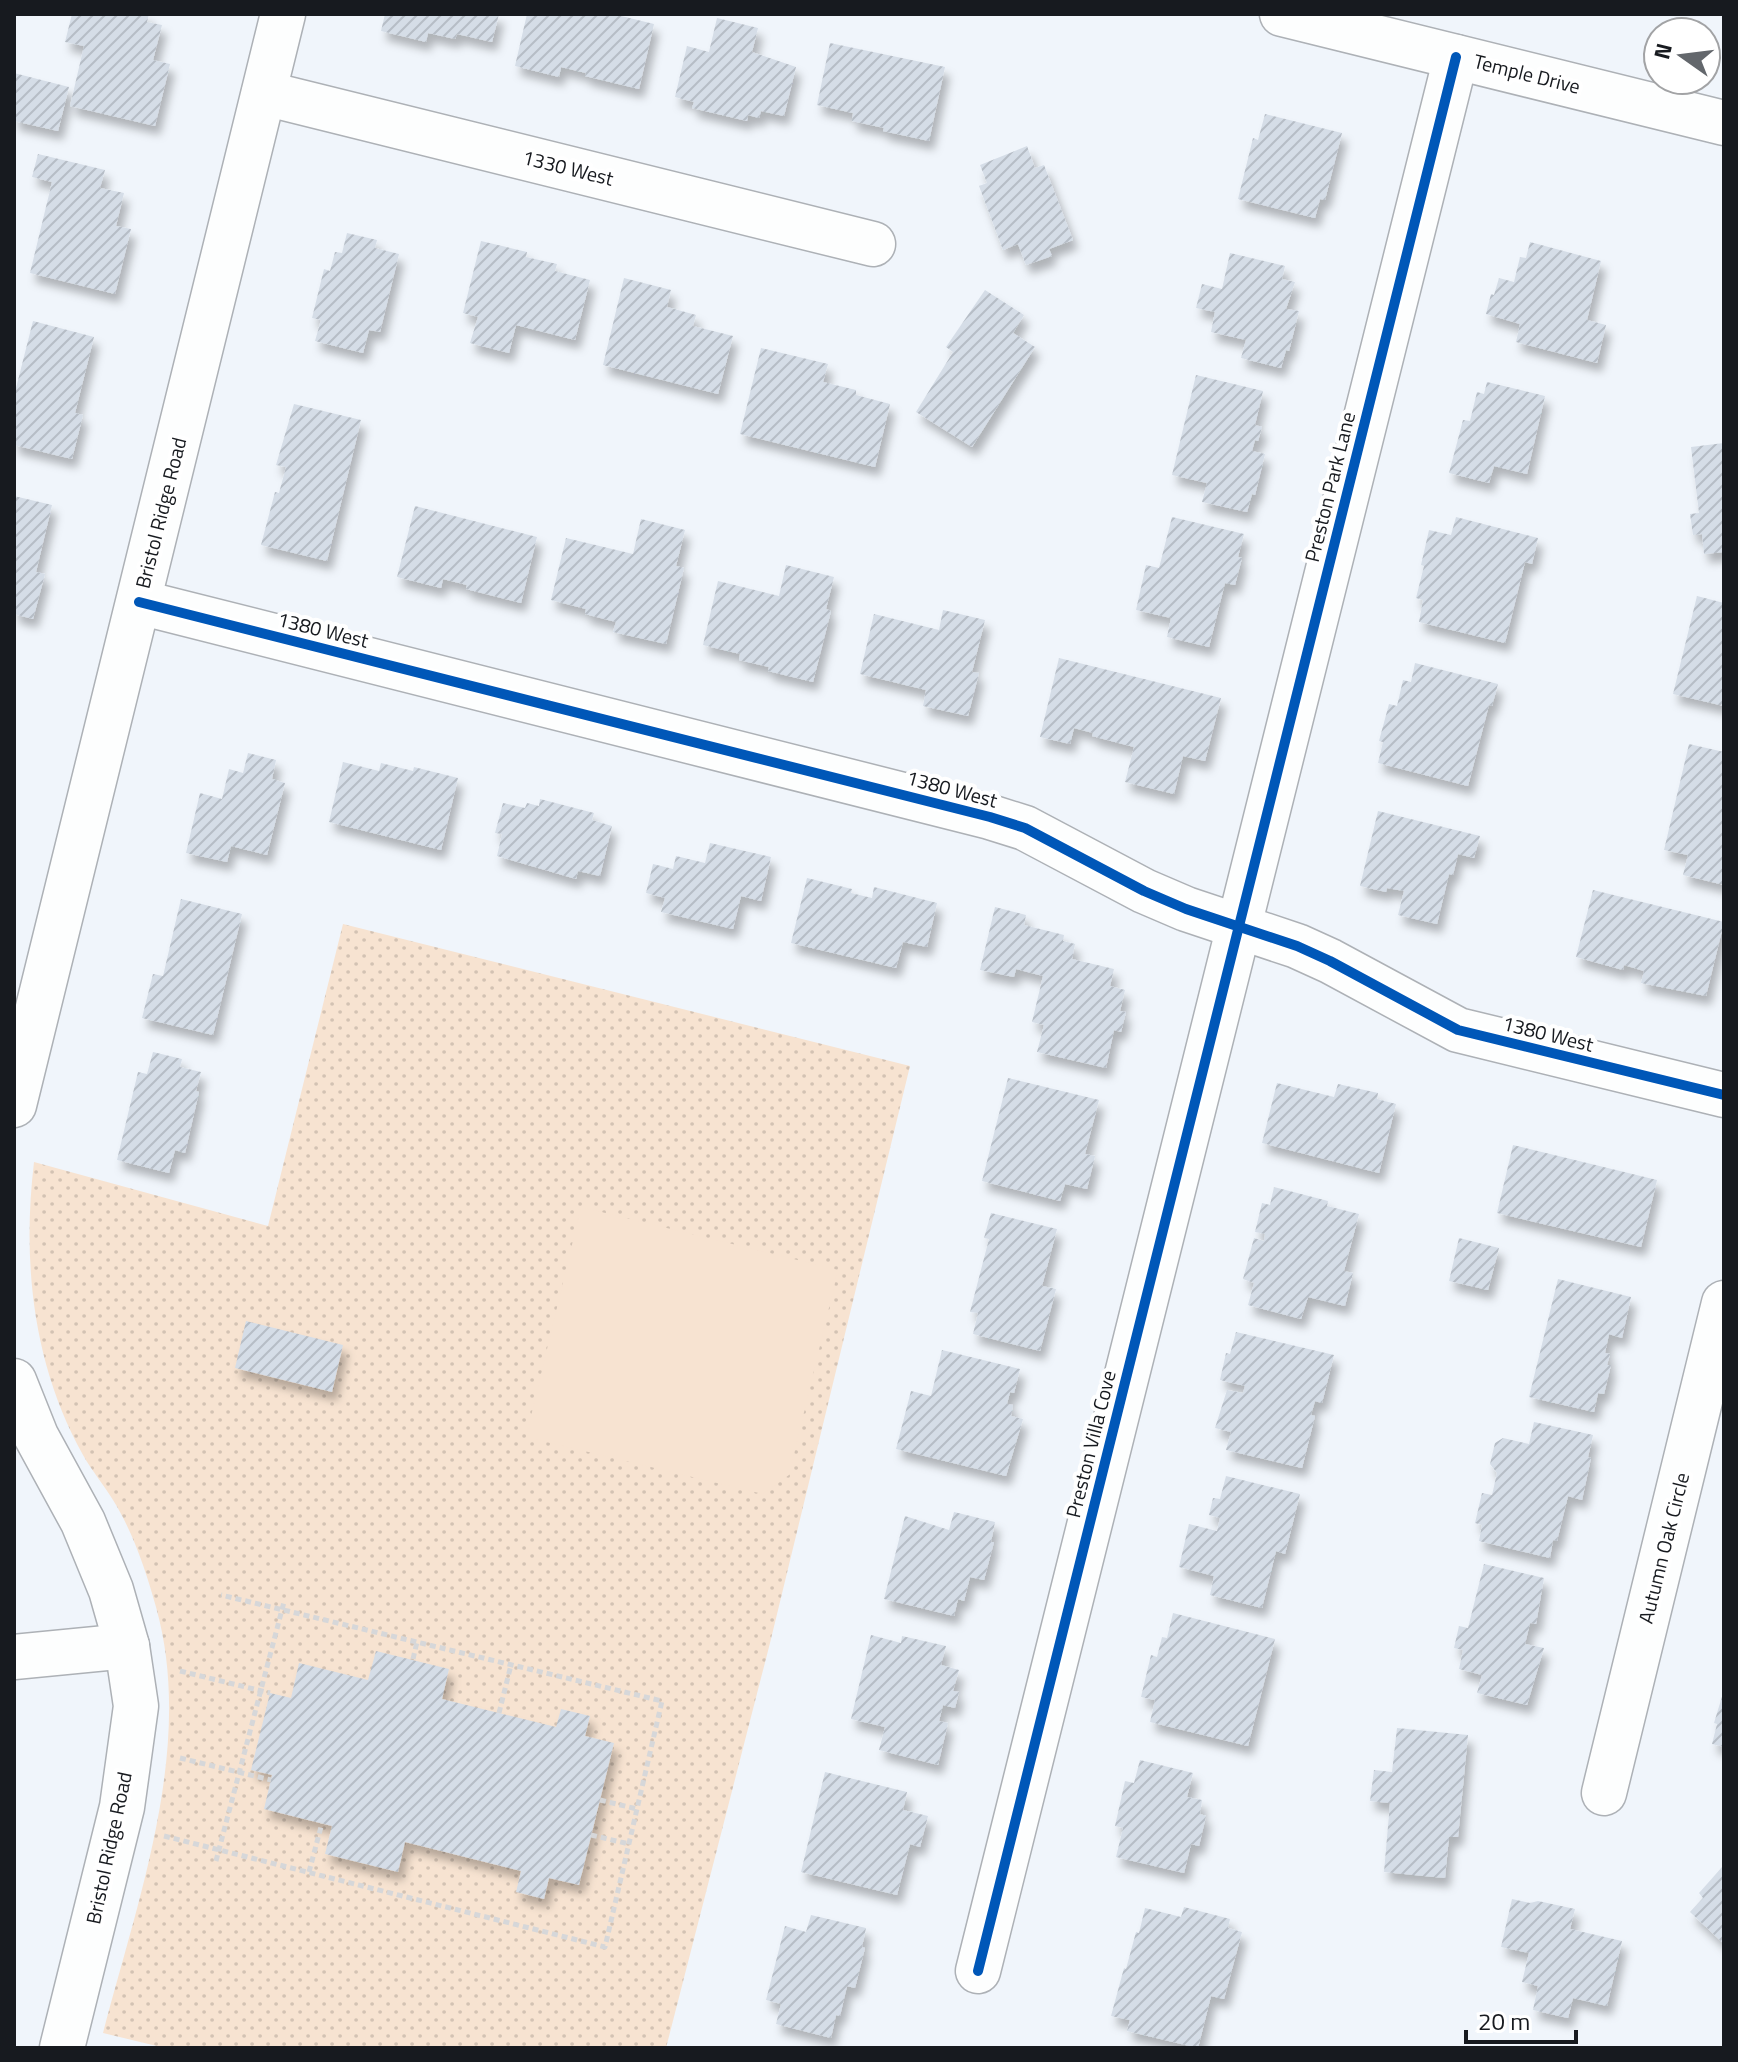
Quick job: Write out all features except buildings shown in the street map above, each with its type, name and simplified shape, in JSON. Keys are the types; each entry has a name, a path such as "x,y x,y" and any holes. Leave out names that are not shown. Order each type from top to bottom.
{"street":[{"name":"Bristol Ridge Road","path":"14,1105 283,14"},
{"name":"Temple Drive","path":"1282,14 1724,123"},
{"name":"Preston Park Lane","path":"1239,927 1456,57"},
{"name":"1330 West","path":"264,93 873,244"},
{"name":"1380 West","path":"139,602 990,817 1025,828 1144,891 1186,909 1297,946 1330,961 1458,1030 1724,1095"},
{"name":"Preston Villa Cove","path":"978,1971 1239,927"},
{"name":"Autumn Oak Circle","path":"1604,1793 1724,1303"},
{"name":"Bristol Ridge Road","path":"14,1381 36,1436 83,1522 111,1590 127,1646 136,1706 122,1807 62,2048"},
{"path":"14,1657 127,1646"}],"path":[{"path":"164,1836 605,1947 662,1701 221,1595"},
{"path":"216,1861 284,1602"},
{"path":"413,1659 417,1642"},
{"path":"499,1713 511,1665"},
{"path":"180,1671 270,1693"},
{"path":"180,1758 271,1780"},
{"path":"600,1800 637,1809"},
{"path":"309,1872 322,1823"},
{"path":"591,1835 629,1844"}],"shaded area":[{"path":"343,924 910,1066 770,1643 666,2048 165,2048 103,2033 157,1822 166,1767 169,1713 166,1660 156,1607 138,1552 120,1512 83,1455 66,1421 42,1349 31,1275 34,1162 268,1226"},
{"path":"581,1207 838,1270 789,1475 763,1494 526,1437"}],"cycle path":[{"path":"978,1971 1456,57"},
{"path":"139,602 990,817 1025,828 1144,891 1186,909 1297,946 1330,961 1458,1030 1724,1095"}]}
